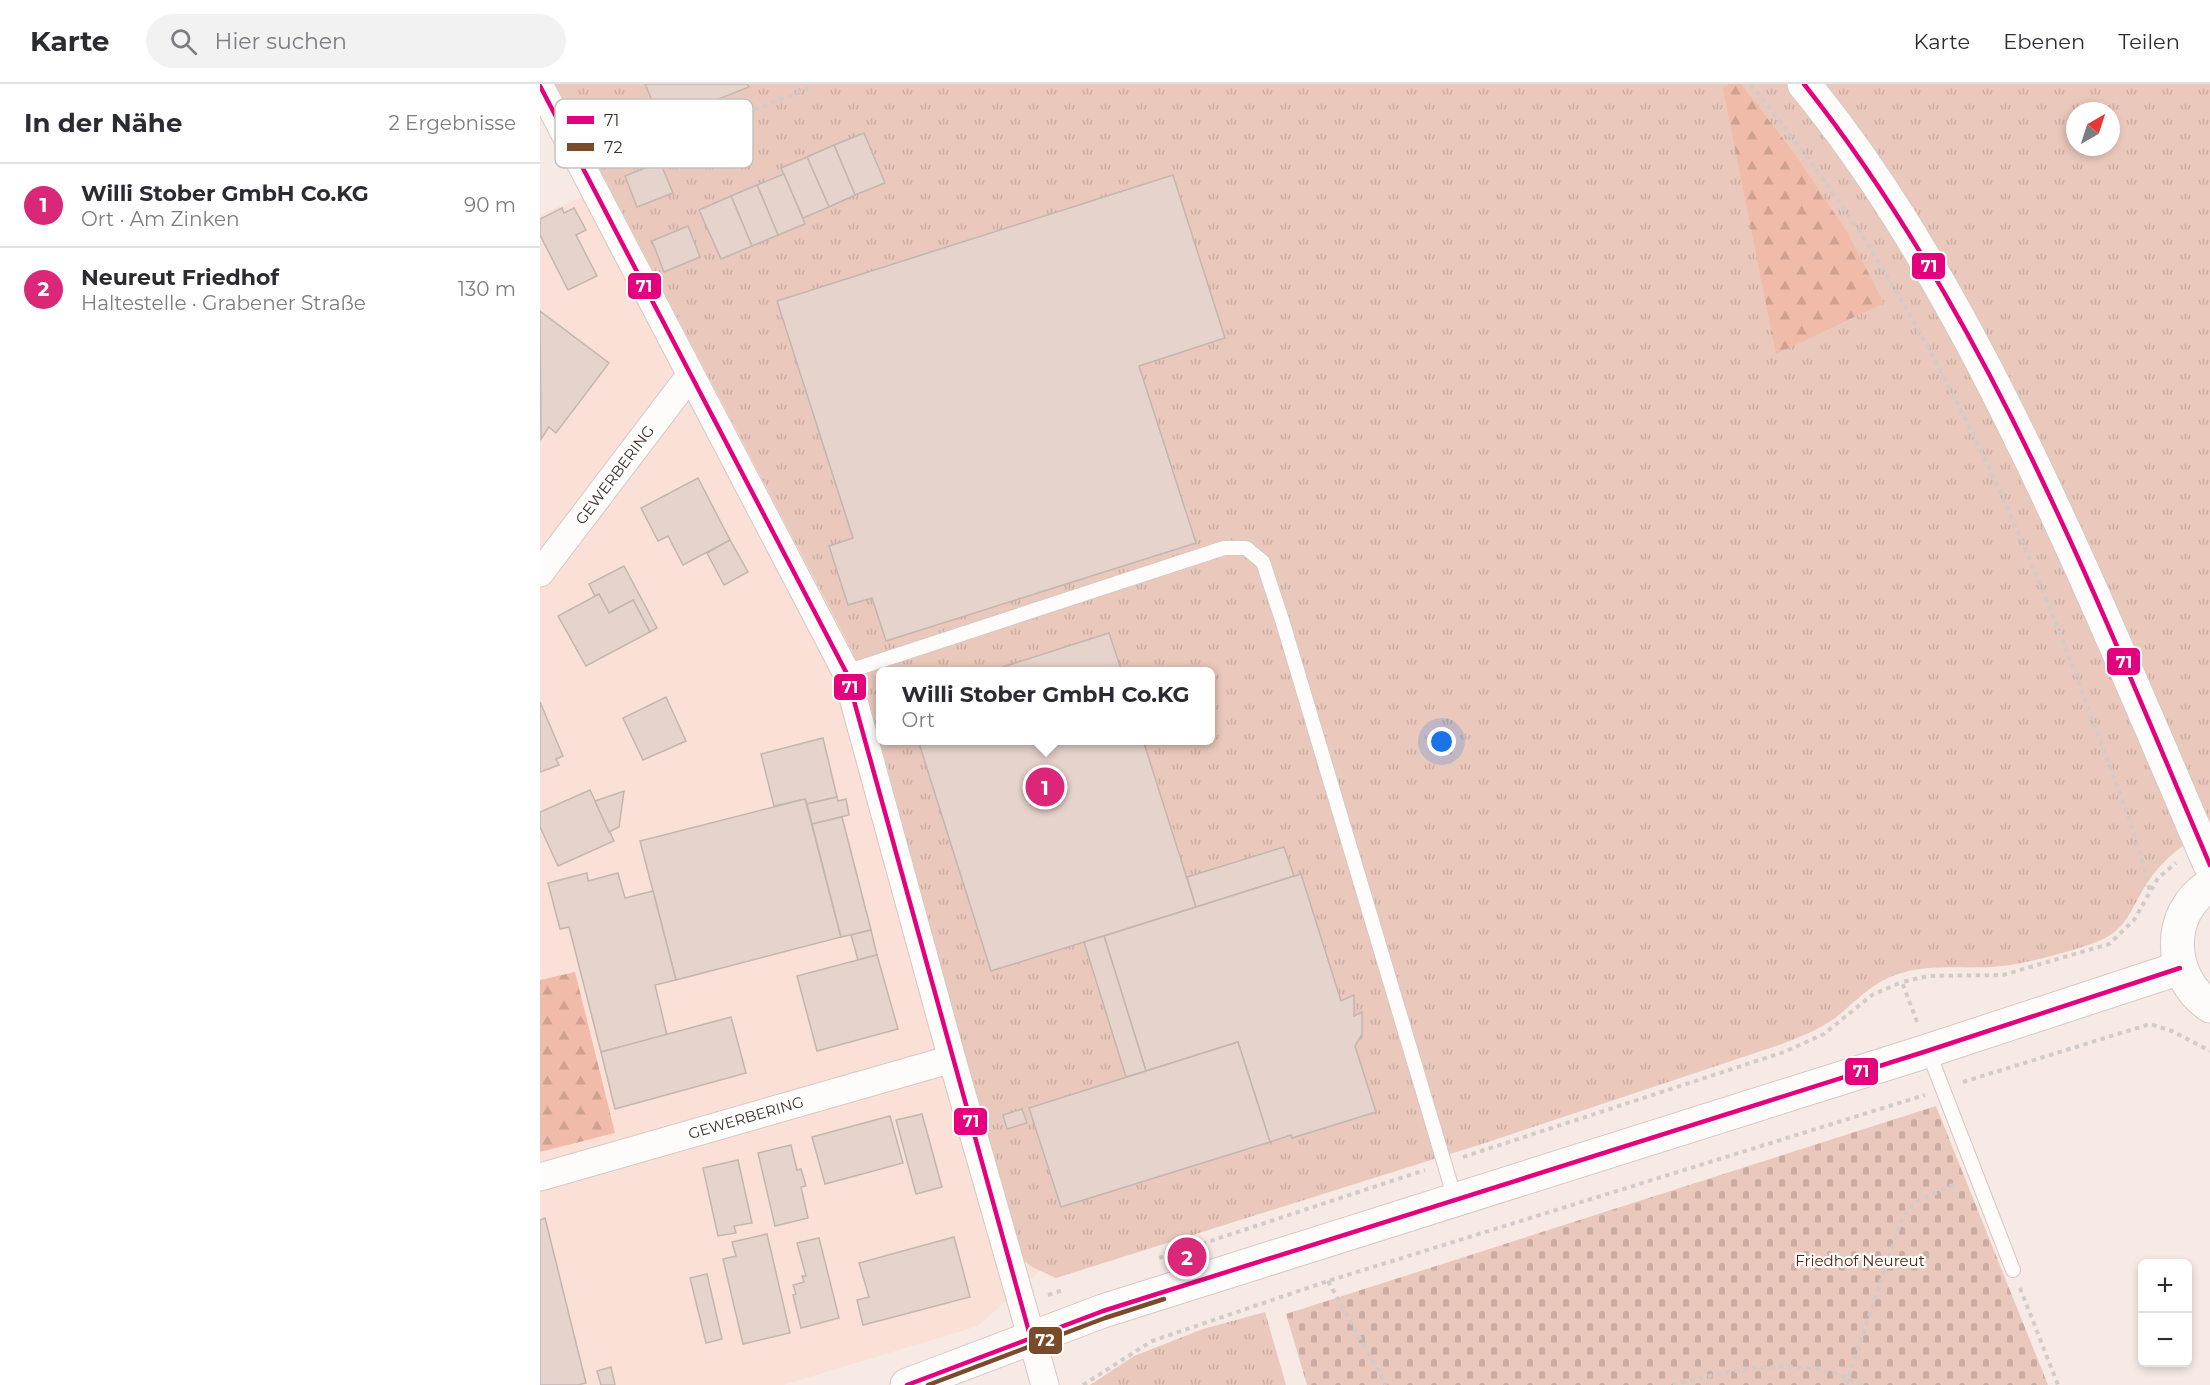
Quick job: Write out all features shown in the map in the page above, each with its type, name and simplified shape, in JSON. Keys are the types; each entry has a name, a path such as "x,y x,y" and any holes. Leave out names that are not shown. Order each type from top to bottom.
{"street":[{"path":"1804,84 1885,194 1949,299 2018,431 2071,545 2206,855"},
{"path":"540,86 555,115"},
{"path":"582,168 689,377 846,672 952,1059 1045,1385"},
{"name":"GEWERBERING","path":"540,573 689,377"},
{"path":"2210,885 2193,899 2178,928 2176,950 2180,968 2188,985 2210,1006"},
{"path":"908,1385 1103,1311 1928,1051 2180,968"},
{"name":"GEWERBERING","path":"540,1177 952,1059"}],"lane":[{"path":"846,672 1224,548 1246,548 1263,562 1455,1199"},
{"path":"1928,1051 2013,1270"}],"path":[{"path":"1751,84 1817,169 1871,250 1904,305 1974,439 2054,614 2136,840 2150,892"},
{"path":"753,110 808,88"},
{"path":"587,178 612,168"},
{"path":"1149,1261 1784,1052 1824,1034 1872,995 1902,982 1928,976 2003,975 2109,944 2122,934 2143,908 2158,878 2170,866 2206,855"},
{"path":"1902,982 1928,1051"},
{"path":"1083,1385 1152,1341 1328,1281 1941,1089 2137,1025 2160,1026 2210,1051"},
{"path":"1846,1385 1904,1216 1914,1203 1964,1180 1972,1169"},
{"path":"2013,1270 2058,1385"},
{"path":"1328,1281 1386,1385"},
{"path":"1021,1305 1072,1287"},
{"path":"1673,1385 1701,1377 1783,1366 1810,1367 1848,1378 1862,1385"}],"shaded area":[{"path":"1176,114 1485,1143 1040,1271 978,1326 783,1385 540,1385 540,1152 615,1133 574,972 540,980 540,215 600,189"}],"green space":[{"path":"555,84 2210,84 2210,833 2193,840 2169,857 2145,886 2121,926 2107,937 2056,955 2012,965 1924,969 1898,974 1872,987 1829,1022 1782,1044 1485,1143 1056,1278 1032,1267 1020,1257 881,745 1215,745 1215,667 876,667 876,727 851,649 599,168 753,168 753,99 563,99"},
{"path":"1729,84 1741,84 1794,153 1847,232 1884,303 1776,354 1723,88"},
{"path":"575,972 615,1133 540,1152 540,980"},
{"name":"Friedhof Neureut","path":"1936,1106 2048,1385 1307,1385 1286,1314"},
{"path":"1265,1312 1286,1385 1090,1385 1134,1356 1203,1329"}],"building":[{"path":"645,84 747,84 749,87 719,99 651,99"},
{"path":"864,133 885,183 855,195 834,145"},
{"path":"834,145 855,195 829,207 807,157"},
{"path":"807,157 829,207 803,218 781,168"},
{"path":"645,168 663,168 673,193 637,207 625,176"},
{"path":"784,174 805,224 778,235 757,185"},
{"path":"1173,175 1225,338 1139,366 1196,543 886,641 872,598 848,605 829,546 853,538 777,301"},
{"path":"757,185 778,235 752,246 731,196"},
{"path":"731,196 752,246 721,259 699,210"},
{"path":"562,208 564,213 574,208 586,230 576,235 597,276 568,290 540,235 540,219"},
{"path":"688,226 700,257 664,272 652,241"},
{"path":"540,311 609,363 556,433 549,427 541,439"},
{"path":"698,478 730,540 683,565 668,536 658,541 641,508"},
{"path":"730,540 748,572 724,585 707,553"},
{"path":"624,566 657,628 650,632 633,600 609,613 599,594 595,596 589,584"},
{"path":"599,594 609,613 633,600 650,632 586,666 558,616"},
{"path":"1109,633 1120,667 1003,667"},
{"path":"666,697 686,741 643,760 623,718"},
{"path":"540,702 563,756 556,759 559,765 540,772"},
{"path":"823,738 837,797 807,804 805,799 774,806 761,754"},
{"path":"920,745 1145,745 1196,907 991,971"},
{"path":"590,790 614,841 558,866 540,827 540,812"},
{"path":"624,791 619,827 609,832 595,801"},
{"path":"837,797 838,801 846,799 849,815 812,824 807,804"},
{"path":"805,799 841,937 676,980 640,841"},
{"path":"842,817 871,930 841,937 812,824"},
{"path":"1284,847 1294,876 1196,907 1187,877"},
{"path":"587,873 588,881 618,873 625,898 653,891 676,980 655,985 667,1035 601,1052 569,927 560,929 548,883"},
{"path":"1301,874 1341,1001 1354,995 1354,1016 1362,1012 1362,1034 1355,1046 1376,1112 1292,1138 1291,1135 1270,1142 1238,1042 1146,1071 1104,936"},
{"path":"871,930 877,955 858,960 851,935"},
{"path":"1104,936 1146,1071 1126,1077 1084,942"},
{"path":"877,955 898,1029 817,1051 797,976"},
{"path":"731,1017 746,1073 615,1109 601,1052"},
{"path":"1238,1042 1270,1142 1061,1207 1029,1108"},
{"path":"1022,1109 1027,1123 1007,1129 1003,1115"},
{"path":"922,1114 942,1187 916,1194 896,1120"},
{"path":"890,1116 903,1163 825,1184 812,1137"},
{"path":"791,1145 797,1170 801,1169 806,1186 801,1187 808,1218 775,1226 758,1153"},
{"path":"738,1160 752,1223 734,1226 736,1233 718,1236 703,1168"},
{"path":"545,1218 586,1383 578,1385 540,1385 540,1220"},
{"path":"767,1234 790,1333 743,1344 723,1259 736,1256 732,1242"},
{"path":"954,1237 970,1297 863,1325 857,1300 869,1297 859,1263"},
{"path":"819,1238 839,1318 801,1328 793,1295 796,1294 793,1285 804,1282 802,1276 806,1276 797,1243"},
{"path":"707,1274 722,1339 706,1343 690,1278"},
{"path":"611,1367 615,1385 601,1385 597,1371"}],"transit line":[{"name":"71","path":"1804,84 1869,173 1928,266 1983,362 2079,561 2210,865"},
{"name":"71","path":"540,86 555,115"},
{"name":"71","path":"583,168 846,672 1031,1339"},
{"name":"71","path":"907,1385 1103,1311 1927,1051 2180,968"},
{"name":"72","path":"928,1385 1105,1318 1164,1299"}],"place":[{"name":"Willi Stober GmbH Co.KG","path":"1045,787"},
{"name":"Neureut Friedhof","path":"1187,1257"}]}
